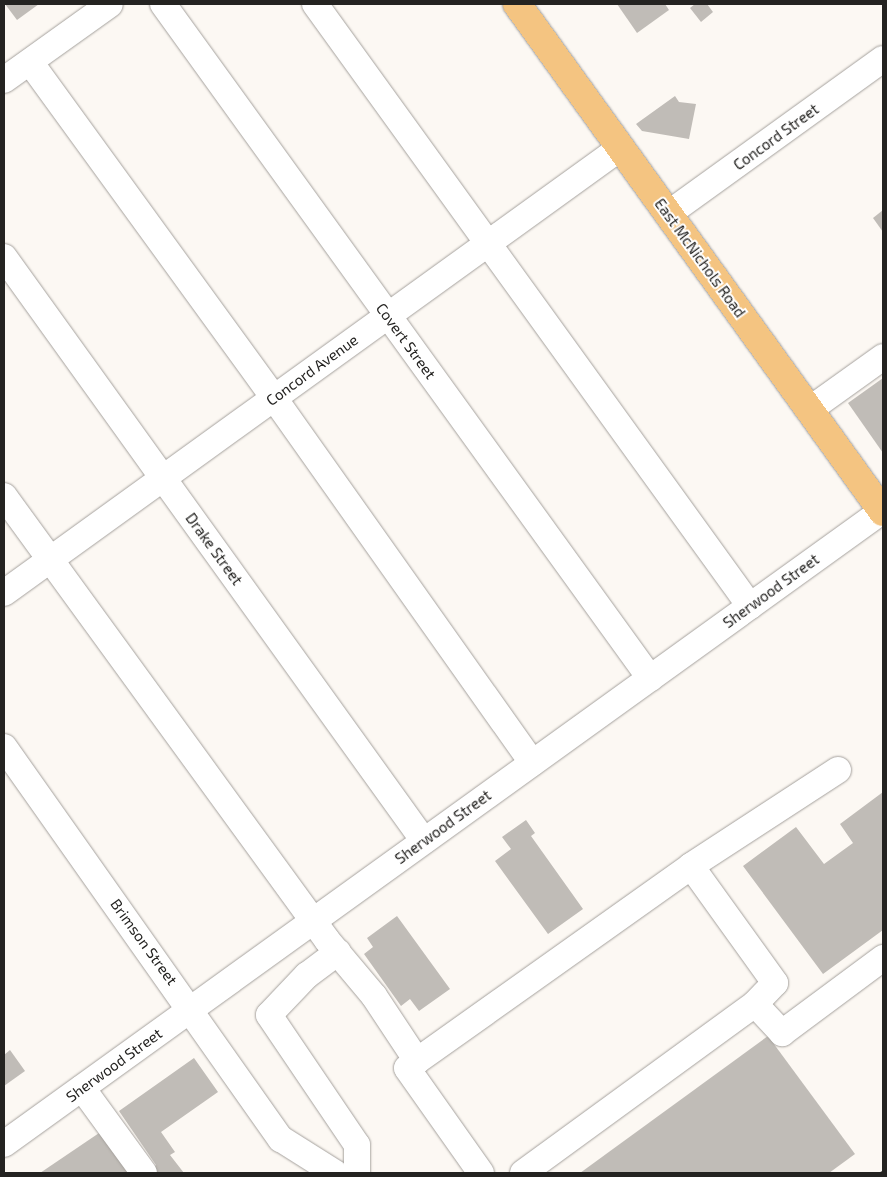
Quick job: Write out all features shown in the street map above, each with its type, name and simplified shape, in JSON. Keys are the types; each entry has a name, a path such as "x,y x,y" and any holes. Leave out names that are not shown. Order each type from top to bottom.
{"main road":[{"name":"East McNichols Road","path":"524,6 620,148 883,512"}],"street":[{"path":"110,4 12,71 274,398 532,763"},
{"name":"Covert Street","path":"163,4 650,678"},
{"path":"315,4 750,606"},
{"name":"Concord Street","path":"668,214 883,59"},
{"name":"Concord Avenue","path":"4,593 620,148"},
{"name":"Drake Street","path":"4,258 424,841"},
{"path":"809,410 883,357"},
{"path":"4,496 50,560 302,928 316,968"},
{"name":"Sherwood Street","path":"4,1144 883,512"},
{"name":"Brimson Street","path":"4,746 192,1008 281,1138 335,1173"},
{"path":"481,1173 407,1068 691,866 838,770"},
{"path":"523,1173 755,1004 776,983 691,866"},
{"path":"302,928 338,952 374,996 417,1061"},
{"path":"338,952 316,968 269,1014 357,1145 357,1173"},
{"path":"755,1004 782,1034 883,958"},
{"path":"82,1088 144,1173"}],"building":[{"path":"5,4 39,4 17,20"},
{"path":"617,4 665,4 669,10 637,33"},
{"path":"695,4 707,4 713,12 701,22 690,8"},
{"path":"675,96 679,102 696,104 689,139 642,131 636,124"},
{"path":"883,210 883,232 873,218"},
{"path":"883,378 883,453 848,403"},
{"path":"883,792 883,930 823,974 743,866 796,827 824,864 853,843 840,824"},
{"path":"526,820 535,833 531,836 583,909 548,934 495,861 511,849 502,837"},
{"path":"397,916 450,989 419,1011 410,999 401,1006 364,954 373,947 367,938"},
{"path":"768,1036 855,1154 829,1173 580,1173"},
{"path":"10,1050 25,1071 4,1086 4,1055"},
{"path":"194,1058 218,1092 161,1132 175,1152 170,1155 184,1173 157,1173 153,1168 156,1165 119,1111"},
{"path":"105,1129 136,1173 40,1173"}]}
